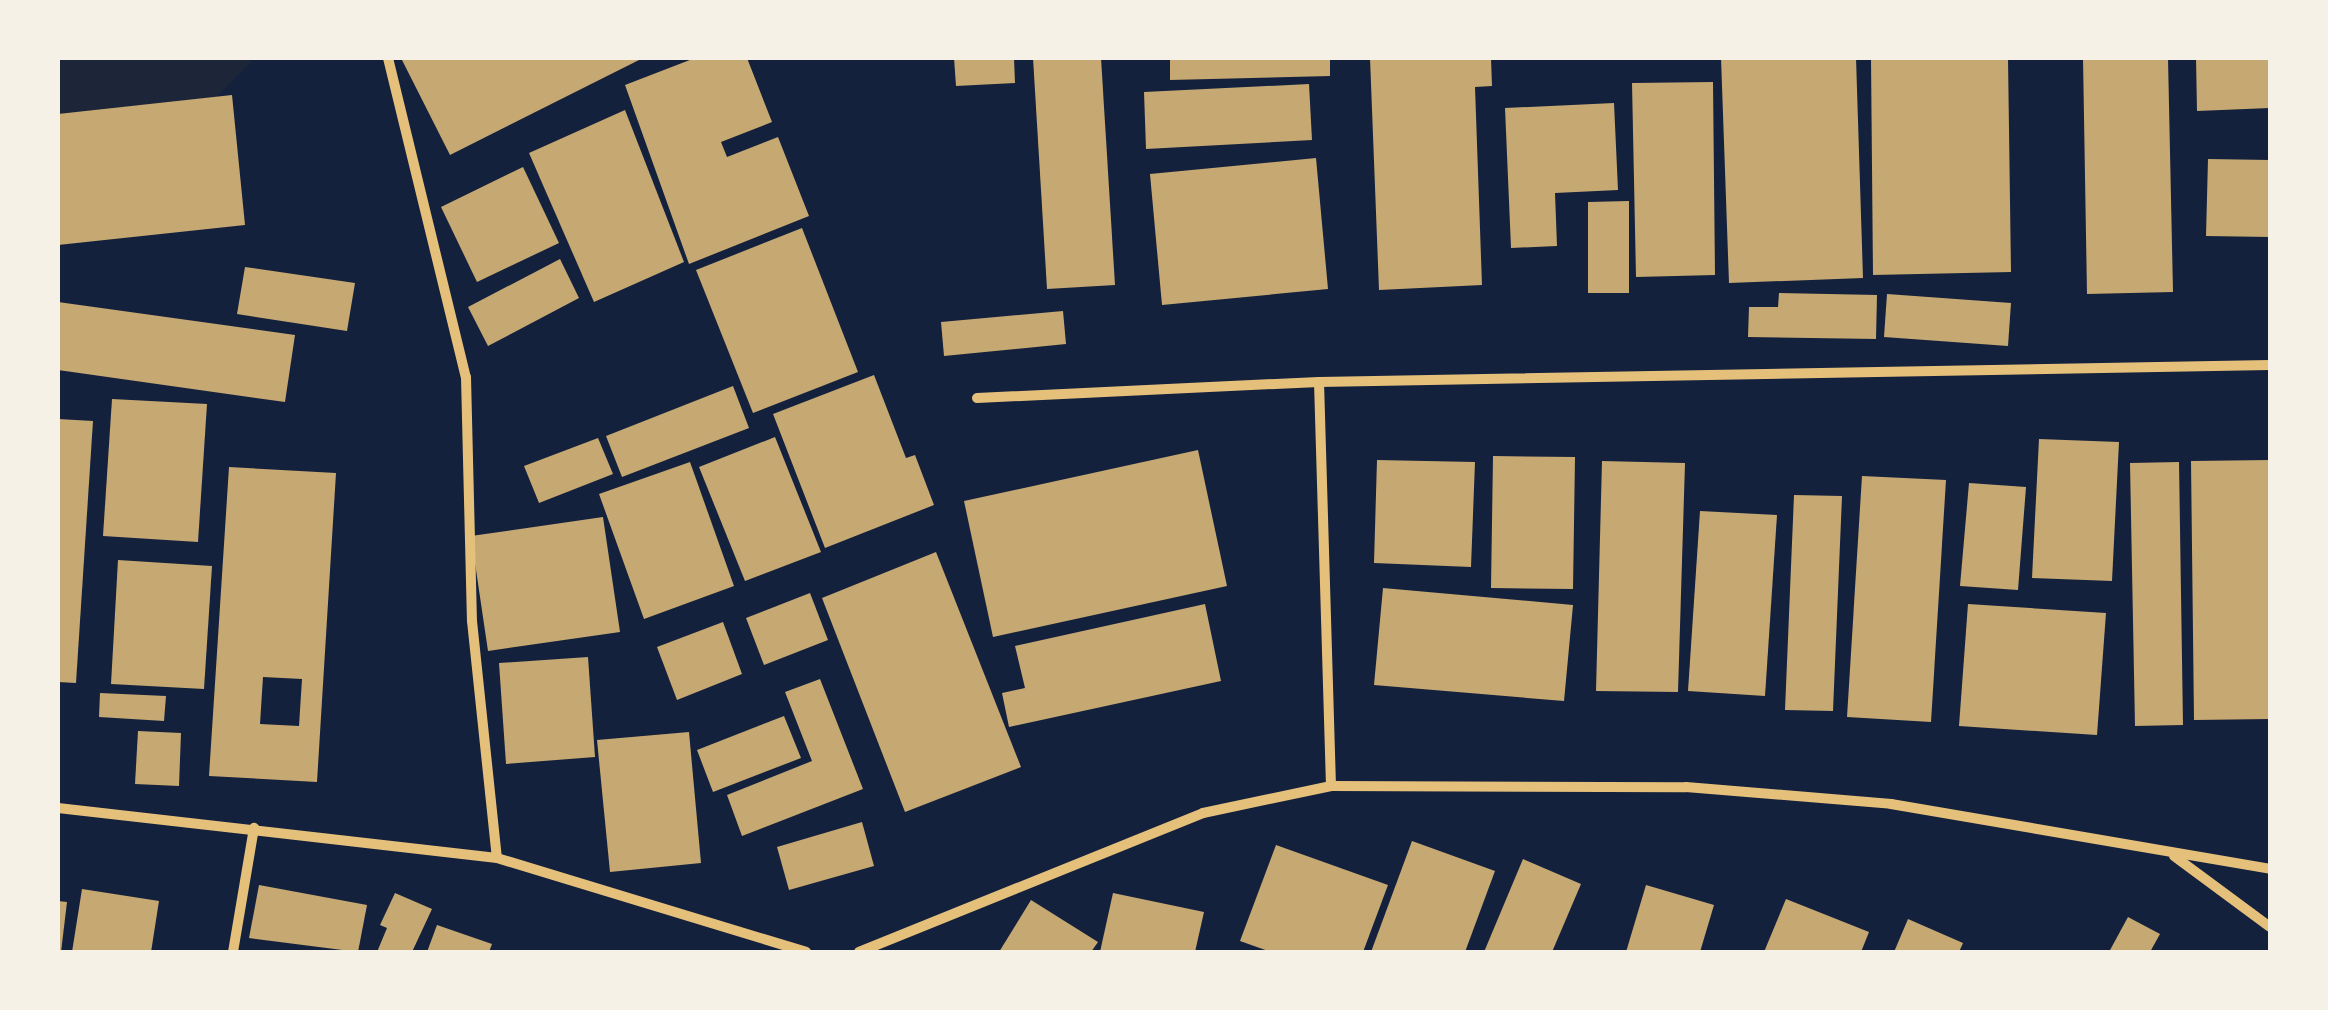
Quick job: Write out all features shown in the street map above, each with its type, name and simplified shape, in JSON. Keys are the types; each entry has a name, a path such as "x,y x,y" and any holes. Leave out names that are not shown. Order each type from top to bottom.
{"street":[{"path":"388,58 466,377 472,621 497,858"},
{"path":"977,398 1319,382 2270,365"},
{"path":"1319,382 1332,786"},
{"path":"859,952 1202,813 1332,786 1686,787 1891,804 2270,870"},
{"path":"58,808 497,858 806,952"},
{"path":"233,952 254,828"},
{"path":"2169,852 2270,927"}],"shaded area":[{"path":"58,58 255,58 216,97 58,120"}],"building":[{"path":"401,58 643,58 450,155"},
{"path":"695,58 747,58 772,122 721,142 727,157 778,137 809,216 689,264 625,85"},
{"path":"954,58 1014,58 1015,83 956,86"},
{"path":"1033,58 1101,58 1115,285 1047,289"},
{"path":"1170,58 1330,58 1330,76 1170,80"},
{"path":"1370,58 1491,58 1492,86 1475,87 1482,285 1379,290"},
{"path":"1721,58 1856,58 1863,278 1729,283"},
{"path":"1871,58 2008,58 2011,272 1873,275"},
{"path":"2083,58 2168,58 2173,292 2087,294"},
{"path":"2196,58 2270,58 2270,108 2197,111"},
{"path":"1713,82 1715,275 1636,277 1632,83"},
{"path":"1309,84 1312,140 1146,149 1144,92"},
{"path":"232,95 245,225 58,245 58,114"},
{"path":"1614,103 1618,190 1555,193 1557,246 1511,248 1505,108"},
{"path":"625,110 684,262 594,302 529,153"},
{"path":"1316,158 1328,289 1162,305 1150,174"},
{"path":"2208,159 2270,160 2270,237 2206,236"},
{"path":"523,167 559,243 477,282 441,207"},
{"path":"1629,201 1629,293 1588,293 1588,202"},
{"path":"802,228 858,372 753,413 696,270"},
{"path":"560,259 579,298 488,346 468,307"},
{"path":"245,267 355,283 347,331 237,314"},
{"path":"1779,293 1877,295 1876,339 1748,337 1749,307 1778,307"},
{"path":"1887,294 2011,303 2008,346 1884,337"},
{"path":"58,302 295,335 285,402 58,370"},
{"path":"1063,311 1066,344 944,356 941,322"},
{"path":"874,375 906,458 915,455 934,505 825,548 773,414"},
{"path":"733,386 749,428 622,477 606,436"},
{"path":"112,399 207,404 198,542 103,536"},
{"path":"58,419 93,421 76,683 58,682"},
{"path":"775,437 821,552 745,581 699,467"},
{"path":"598,438 613,474 539,503 524,466"},
{"path":"2039,439 2119,442 2112,581 2032,578"},
{"path":"1198,450 1227,586 993,637 964,501"},
{"path":"1493,456 1575,457 1573,589 1491,588"},
{"path":"1377,460 1475,462 1471,567 1374,563"},
{"path":"2270,460 2270,719 2194,720 2191,461"},
{"path":"1602,461 1685,463 1678,692 1596,691"},
{"path":"690,462 734,586 644,619 599,494"},
{"path":"2179,462 2183,725 2135,726 2130,463"},
{"path":"229,467 336,473 317,782 209,776","holes":["263,677 302,679 299,726 260,724"]},
{"path":"1862,476 1946,480 1931,722 1847,717"},
{"path":"1969,483 2026,487 2018,590 1960,586"},
{"path":"1794,495 1842,496 1833,711 1785,710"},
{"path":"1700,511 1777,515 1765,696 1688,691"},
{"path":"603,517 620,632 488,651 471,536"},
{"path":"936,552 1021,767 905,812 822,598"},
{"path":"118,560 212,566 204,689 111,684"},
{"path":"1383,588 1573,605 1564,701 1374,685"},
{"path":"810,593 828,640 764,665 746,618"},
{"path":"1205,604 1221,681 1009,727 1002,693 1025,688 1015,646"},
{"path":"1968,604 2106,613 2097,735 1959,726"},
{"path":"723,622 742,674 677,700 657,647"},
{"path":"588,657 595,757 506,764 499,663"},
{"path":"820,679 863,789 742,836 727,795 812,761 785,692"},
{"path":"100,693 166,696 164,721 99,717"},
{"path":"784,716 801,758 713,792 697,750"},
{"path":"138,731 181,733 179,786 135,784"},
{"path":"689,732 701,863 610,872 597,740"},
{"path":"862,822 874,866 789,890 777,847"},
{"path":"1412,841 1495,871 1465,952 1371,952"},
{"path":"1276,845 1388,885 1363,952 1271,952 1240,941"},
{"path":"1523,859 1581,884 1552,952 1484,952"},
{"path":"259,885 367,905 358,952 249,938"},
{"path":"1646,885 1714,905 1700,952 1626,952"},
{"path":"82,889 159,901 151,952 72,952"},
{"path":"395,893 432,909 412,952 377,952 387,928 380,925"},
{"path":"1113,893 1204,912 1195,952 1100,952"},
{"path":"1786,899 1869,932 1861,952 1764,952"},
{"path":"1031,900 1098,942 1091,952 999,952"},
{"path":"58,901 67,902 61,952 58,952"},
{"path":"2128,917 2160,934 2150,952 2109,952"},
{"path":"1908,919 1963,943 1959,952 1894,952"},
{"path":"437,925 492,944 489,952 427,952"}]}
